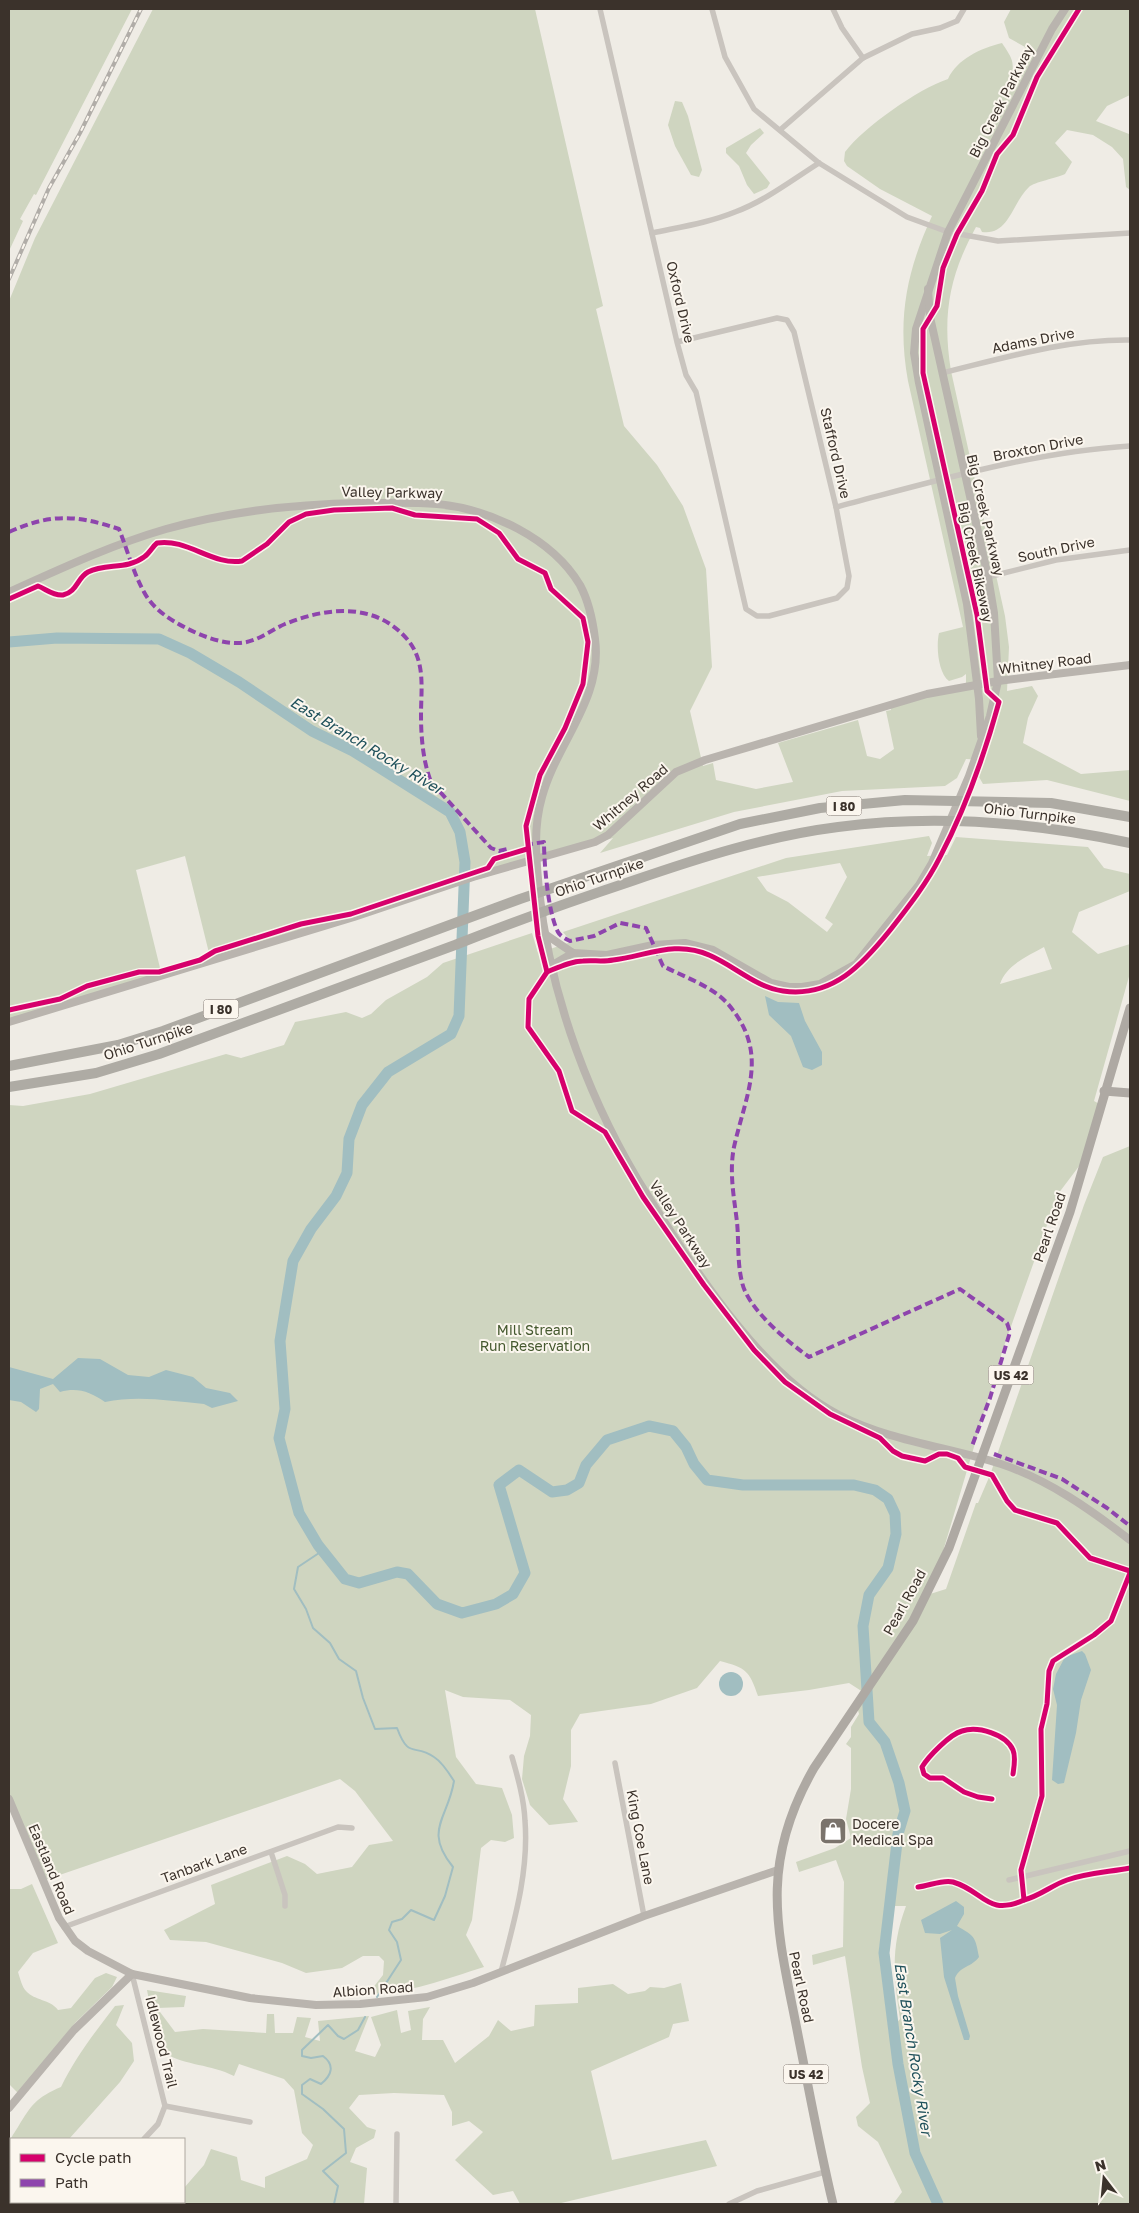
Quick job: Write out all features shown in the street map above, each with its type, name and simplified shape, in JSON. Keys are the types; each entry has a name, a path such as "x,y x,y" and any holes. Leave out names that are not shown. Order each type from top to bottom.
{"highway":[{"name":"Ohio Turnpike","path":"9,1066 118,1045 163,1031 490,909 740,824 820,808 905,800 1051,804 1130,817"},
{"name":"Ohio Turnpike","path":"9,1087 96,1073 159,1054 522,919 704,856 770,839 836,827 907,820 985,820 1049,828 1130,842"}],"main road":[{"name":"Pearl Road","path":"833,2204 780,1949 776,1913 778,1870 788,1823 800,1792 913,1621 949,1548 1070,1212 1104,1091 1130,1008"},
{"path":"1104,1091 1130,1093"}],"street":[{"name":"Oxford Drive","path":"600,9 677,342 686,375 696,392 744,599"},
{"path":"712,9 725,57 754,109 818,163 907,216 948,232 998,241 1130,233"},
{"path":"833,9 842,28 863,58"},
{"path":"780,130 863,58 912,34 940,28 957,21 964,9"},
{"name":"Big Creek Parkway","path":"980,746 978,684 967,604 914,353 916,329 948,232 1052,29 1065,9"},
{"path":"652,233 706,222 736,212 761,200 818,163"},
{"name":"Big Creek Parkway","path":"573,953 607,954 653,945 685,943 713,950 771,983 789,987 820,984 856,964 874,944 919,885 941,844 980,746 998,681 994,613 988,577 930,317 928,289"},
{"name":"Stafford Drive","path":"677,342 777,318 788,320 794,332 836,507 849,576 847,588 837,598 769,616 757,616 746,608 744,599"},
{"name":"Adams Drive","path":"942,373 1067,345 1108,340 1130,340"},
{"name":"Broxton Drive","path":"836,507 940,480 1093,448 1130,446"},
{"name":"Valley Parkway","path":"9,592 117,544 208,518 261,509 333,504 440,504 493,518 521,531 544,545 562,561 582,588 592,620 597,662 588,699 549,772 536,817 536,859 545,934 551,966 579,1057 606,1120 648,1195 704,1280 767,1361 793,1385 843,1418 903,1439 980,1458 1014,1469 1060,1492 1104,1520 1130,1540"},
{"name":"South Drive","path":"988,577 1056,560 1130,550"},
{"name":"Whitney Road","path":"9,1022 354,917 473,877 595,842 608,835 676,772 705,760 927,694 998,681 1130,665"},
{"path":"545,934 573,953 551,966"},
{"path":"501,1972 523,1880 526,1845 521,1792 512,1757"},
{"name":"King Coe Lane","path":"615,1763 644,1916"},
{"name":"Eastland Road","path":"9,1799 58,1918 64,1927 75,1941 88,1951 132,1974"},
{"name":"Tanbark Lane","path":"64,1927 338,1827 352,1828"},
{"path":"1009,1880 1130,1851"},
{"path":"271,1852 285,1895 285,1906"},
{"name":"Albion Road","path":"132,1974 250,1998 316,2005 360,2004 427,1997 501,1972 644,1916 778,1870"},
{"path":"9,2108 74,2030 132,1974"},
{"name":"Idlewood Trail","path":"132,1974 165,2106 158,2124 145,2138"},
{"path":"165,2106 250,2122"},
{"path":"396,2204 397,2134"},
{"path":"730,2204 757,2192 825,2172"}],"green space":[{"path":"9,9 132,9 36,195 34,194 20,219 23,221 9,251"},
{"path":"153,9 535,9 603,306 596,309 624,426 657,465 683,506 706,569 712,667 690,711 703,766 713,763 716,780 756,789 793,782 778,743 858,720 867,756 880,759 894,749 886,711 891,710 890,705 966,688 966,674 949,681 940,666 939,633 963,627 908,381 903,337 906,297 910,277 932,216 880,189 847,166 844,161 845,152 865,131 892,110 922,91 948,79 957,66 978,51 1002,43 1012,62 1013,83 1025,47 1009,38 1004,22 1011,9 1130,9 1130,95 1107,106 1096,121 1129,134 1130,190 1126,187 1123,159 1112,147 1093,135 1067,130 1055,143 1072,162 1065,174 1029,187 1004,224 998,229 991,232 982,232 980,228 976,227 959,262 954,280 950,297 947,332 951,371 1005,616 1009,647 1007,691 1032,686 1038,696 1028,718 1023,743 1081,774 1130,770 1130,801 1047,780 983,784 979,777 984,760 966,759 957,778 945,786 842,791 734,812 600,853 613,838 211,961 185,856 136,870 162,976 9,1021 9,301 35,238"},
{"path":"675,101 682,102 688,116 702,170 699,177 691,175 675,146 668,125"},
{"path":"760,128 764,133 751,145 746,153 770,183 767,188 754,194 747,185 739,166 726,153 726,148"},
{"name":"Mill Stream Run Reservation","path":"929,836 932,843 927,856 947,855 956,837 1088,847 1104,868 1130,874 1130,891 1079,912 1072,932 1098,954 1130,944 1130,973 1094,1101 1103,1106 1089,1153 1058,1194 1003,1349 944,1548 927,1595 946,1589 976,1503 978,1503 990,1475 1084,1205 1103,1157 1130,1146 1130,2204 893,2204 902,2192 878,2142 858,2126 856,2117 870,2103 862,2067 845,1956 813,1965 812,1955 843,1947 844,1882 836,1860 799,1872 796,1862 835,1848 851,1838 846,1819 851,1789 851,1748 846,1744 851,1737 851,1727 859,1714 856,1702 863,1692 849,1683 758,1696 749,1675 745,1671 720,1661 697,1688 651,1704 580,1714 571,1730 571,1766 563,1799 578,1822 549,1825 530,1805 522,1779 524,1756 530,1736 531,1715 510,1700 463,1697 445,1690 456,1757 476,1784 502,1788 512,1815 514,1838 505,1842 491,1840 481,1848 472,1920 466,1935 484,1967 412,1989 368,1994 383,1975 384,1961 379,1956 363,1956 342,1968 306,1973 282,1963 206,1942 170,1940 164,1930 215,1904 211,1885 287,1856 305,1864 317,1874 352,1867 369,1845 393,1841 355,1791 340,1779 42,1881 9,1800 9,1105 23,1106 90,1094 226,1054 241,1058 284,1045 295,1022 346,1012 362,1018 371,1014 386,1000 427,977 443,963 532,933 538,953 571,942 563,932 786,858","holes":["840,863 847,877 825,918 833,924 827,932 788,902 767,891 757,877","1044,947 1052,969 1000,984 1007,971","885,1906 906,1906 895,1949 895,1975 900,2019 889,2032 879,1952"]},
{"path":"32,1884 58,1943 33,1953 18,1972 26,1991 34,1997 55,2006 58,2010 71,2008 95,1978 106,1973 117,1977 112,1987 76,2022 18,2093 9,2084 9,1889 21,1889"},
{"path":"681,1983 689,2021 673,2024 669,2037 591,2071 612,2160 706,2140 717,2166 557,2204 520,2204 513,2191 493,2195 455,2160 483,2132 469,2121 452,2126 452,2112 444,2095 394,2093 359,2095 349,2108 367,2127 376,2130 374,2138 356,2148 350,2162 367,2168 364,2204 146,2204 185,2203 185,2187 204,2165 211,2149 237,2157 241,2180 265,2188 265,2177 307,2159 313,2145 302,2133 294,2090 284,2079 239,2064 234,2076 164,2053 152,2016 147,1990 186,1996 184,2007 157,2008 175,2032 203,2029 266,2033 267,2014 274,2014 275,2033 293,2033 297,2017 311,2018 305,2037 320,2041 318,2021 369,2016 355,2051 375,2057 381,2045 371,2017 397,2010 401,2033 411,2030 408,2011 430,2007 423,2019 422,2040 443,2040 455,2063 489,2036 498,2020 511,2031 534,2026 535,2005 578,2003 578,1988 613,1984 628,1994 645,1991 650,1987 664,1988"},
{"path":"124,2005 116,2025 132,2043 134,2061 120,2082 70,2138 12,2138 35,2102 61,2087 79,2055 115,2006"},
{"path":"9,2175 10,2203 33,2204 9,2204"}],"water":[{"path":"765,996 778,1002 799,1003 805,1021 822,1052 822,1065 812,1070 803,1067 791,1036 769,1015"},
{"path":"78,1358 100,1359 128,1375 149,1377 166,1370 193,1377 206,1388 230,1393 238,1401 212,1408 204,1404 154,1399 105,1402 84,1391 60,1392 53,1384 40,1389 39,1409 36,1412 21,1402 9,1400 9,1367 53,1379"},
{"path":"1082,1651 1091,1670 1081,1700 1076,1733 1064,1783 1058,1784 1052,1780 1057,1705 1053,1689 1056,1674 1065,1657"},
{"path":"731,1672 740,1675 743,1684 740,1693 731,1696 722,1693 719,1684 722,1675"},
{"path":"956,1901 964,1907 964,1914 957,1926 973,1937 979,1957 960,1971 955,1978 958,1996 970,2036 969,2040 964,2040 944,1977 940,1938 952,1930 940,1934 925,1933 921,1920"}],"waterway":[{"name":"East Branch Rocky River","path":"9,642 57,638 159,639 190,653 239,682 312,731 353,751 450,812 460,832 465,862 459,1016 451,1034 388,1072 362,1105 349,1139 347,1173 336,1196 311,1229 293,1261 280,1341 285,1409 279,1438 299,1513 318,1545 345,1579 359,1583 397,1572 408,1574 437,1604 462,1613 496,1604 513,1594 525,1573 499,1485 519,1470 552,1492 567,1490 579,1483 586,1465 607,1440 649,1426 673,1431 686,1447 694,1464 707,1480 743,1485 854,1485 875,1490 888,1499 895,1514 896,1534 888,1568 869,1595 863,1626 869,1722 885,1742 899,1783 905,1811 898,1834 884,1953 898,2064 915,2153 938,2204"},
{"path":"322,1551 298,1567 294,1589 306,1609 313,1628 330,1643 339,1659 356,1671 363,1698 375,1729 397,1728 401,1738 409,1748 427,1753 437,1759 454,1781 440,1824 439,1834 444,1854 453,1867 445,1896 434,1920 411,1910 402,1919 392,1922 389,1930 397,1942 401,1960 377,1997"},
{"path":"334,2204 338,2186 323,2171 346,2153 344,2129 323,2109 302,2094 302,2085 310,2079 321,2084 330,2074 331,2066 323,2056 311,2058 302,2056 302,2050 328,2025 338,2036 344,2039 358,2030 365,2017"}],"railway":[{"path":"9,279 49,188 80,133 141,9"}],"marked path":[{"path":"9,532 38,522 64,518 90,521 119,529 137,577 152,604 180,625 219,641 246,642 301,618 334,612 350,611 365,614 380,619 394,627 407,639 417,656 420,666 422,740 424,757 431,782 491,848 499,851 508,849"},
{"path":"525,845 544,842 549,901 555,924 562,936 570,941 594,936 620,923 646,928 663,966 714,992 728,1004 741,1022 748,1039 752,1057 748,1091 734,1147 732,1166 738,1230 739,1267 745,1292 770,1324 790,1343 809,1357 960,1289 1007,1323 1010,1332 990,1398 972,1446"},
{"path":"994,1454 1062,1479 1107,1508 1130,1526"}],"cycle path":[{"name":"Big Creek Bikeway","path":"547,972 574,962 609,961 661,950 685,949 709,955 754,981 773,989 801,992 817,989 832,984 858,966 891,929 935,867 957,821 973,781 999,702 987,691 977,615 923,373 923,329 937,306 943,268 957,234 982,191 997,154 1013,135 1037,77 1079,9"},
{"path":"9,599 38,586 50,592 63,595 71,591 88,572 95,569 131,564 146,555 157,543 179,544 221,560 242,561 267,544 289,522 306,514 334,510 392,508 415,515 477,519 499,533 518,559 545,573 551,589 583,618 588,642 583,684 565,728 540,775 526,826 538,936 547,972 529,999 528,1027 559,1071 572,1111 605,1132 643,1197 704,1285 754,1350 785,1382 830,1414 880,1438 893,1451 902,1456 925,1461 939,1454 947,1454 958,1458 965,1467 992,1475 1007,1501 1015,1510 1057,1523 1090,1558 1130,1571"},
{"path":"9,1010 60,999 87,986 139,972 159,972 200,960 215,951 301,924 351,914 488,868 494,859 527,849"},
{"path":"1130,1573 1111,1621 1094,1635 1053,1661 1049,1671 1047,1704 1041,1729 1042,1796 1021,1870 1024,1900 1075,1878 1130,1868"},
{"path":"992,1799 964,1792 943,1778 930,1778 924,1774 922,1767 934,1752 952,1736 962,1731 976,1730 991,1733 1009,1744 1014,1756 1013,1774"},
{"path":"918,1887 949,1881 963,1886 993,1904 1002,1906 1024,1900"}],"place":[{"name":"Docere Medical Spa","path":"833,1831"}]}
